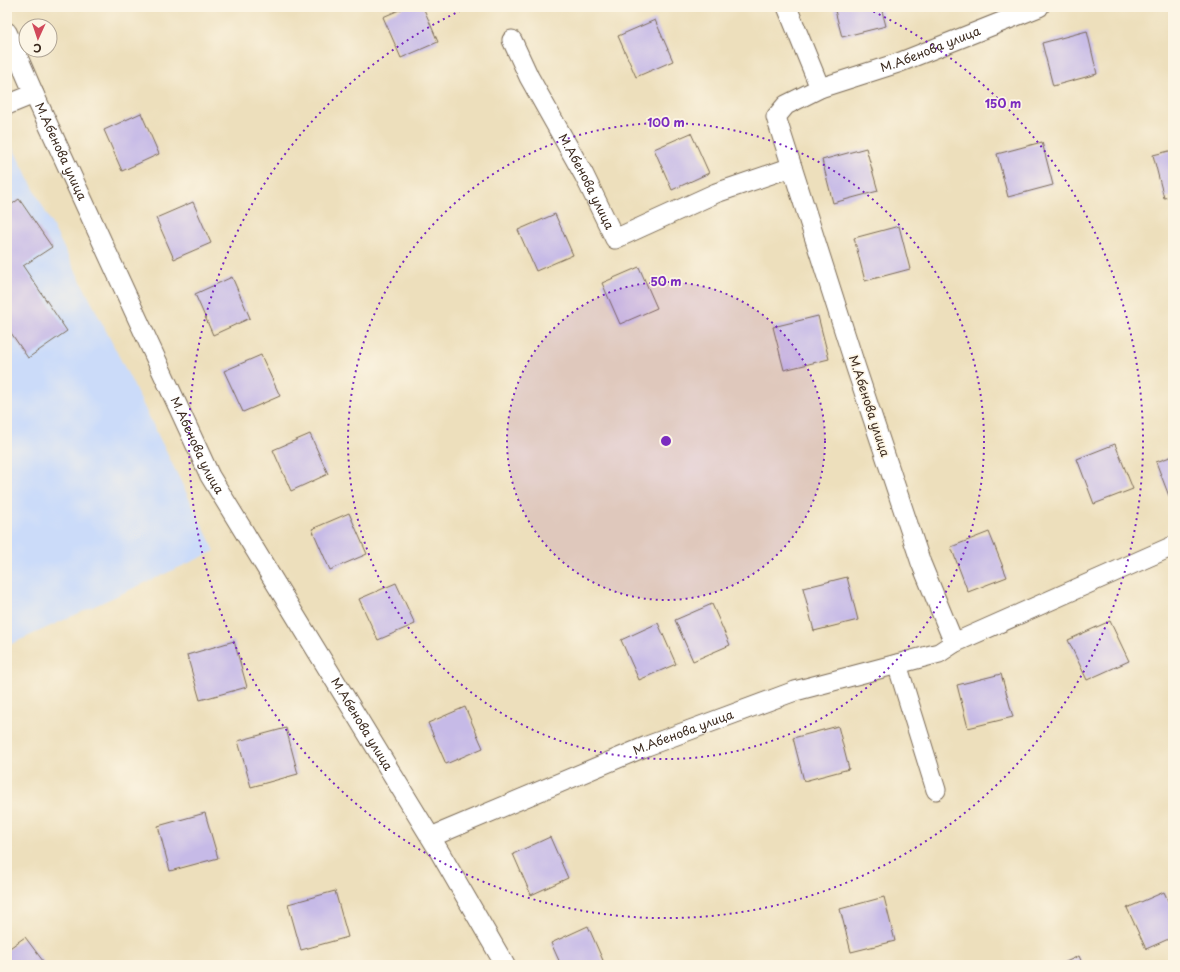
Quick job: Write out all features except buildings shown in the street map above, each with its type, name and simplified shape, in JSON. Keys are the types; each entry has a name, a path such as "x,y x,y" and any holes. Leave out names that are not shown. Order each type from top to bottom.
{"street":[{"path":"787,7 820,88"},
{"name":"М.Абенова улица","path":"954,643 921,563 856,368 776,117 786,105 820,88 898,63 1039,7"},
{"name":"М.Абенова улица","path":"7,32 34,94 210,476 431,837 505,965"},
{"name":"М.Абенова улица","path":"512,40 529,77 584,174 615,239 716,193 792,167"},
{"path":"7,106 34,94"},
{"name":"М.Абенова улица","path":"431,837 647,746 795,691 939,653 954,643 1173,546"},
{"path":"897,664 936,790"}],"shaded area":[{"path":"10,142 130,378 215,551 7,646 7,145"}]}
